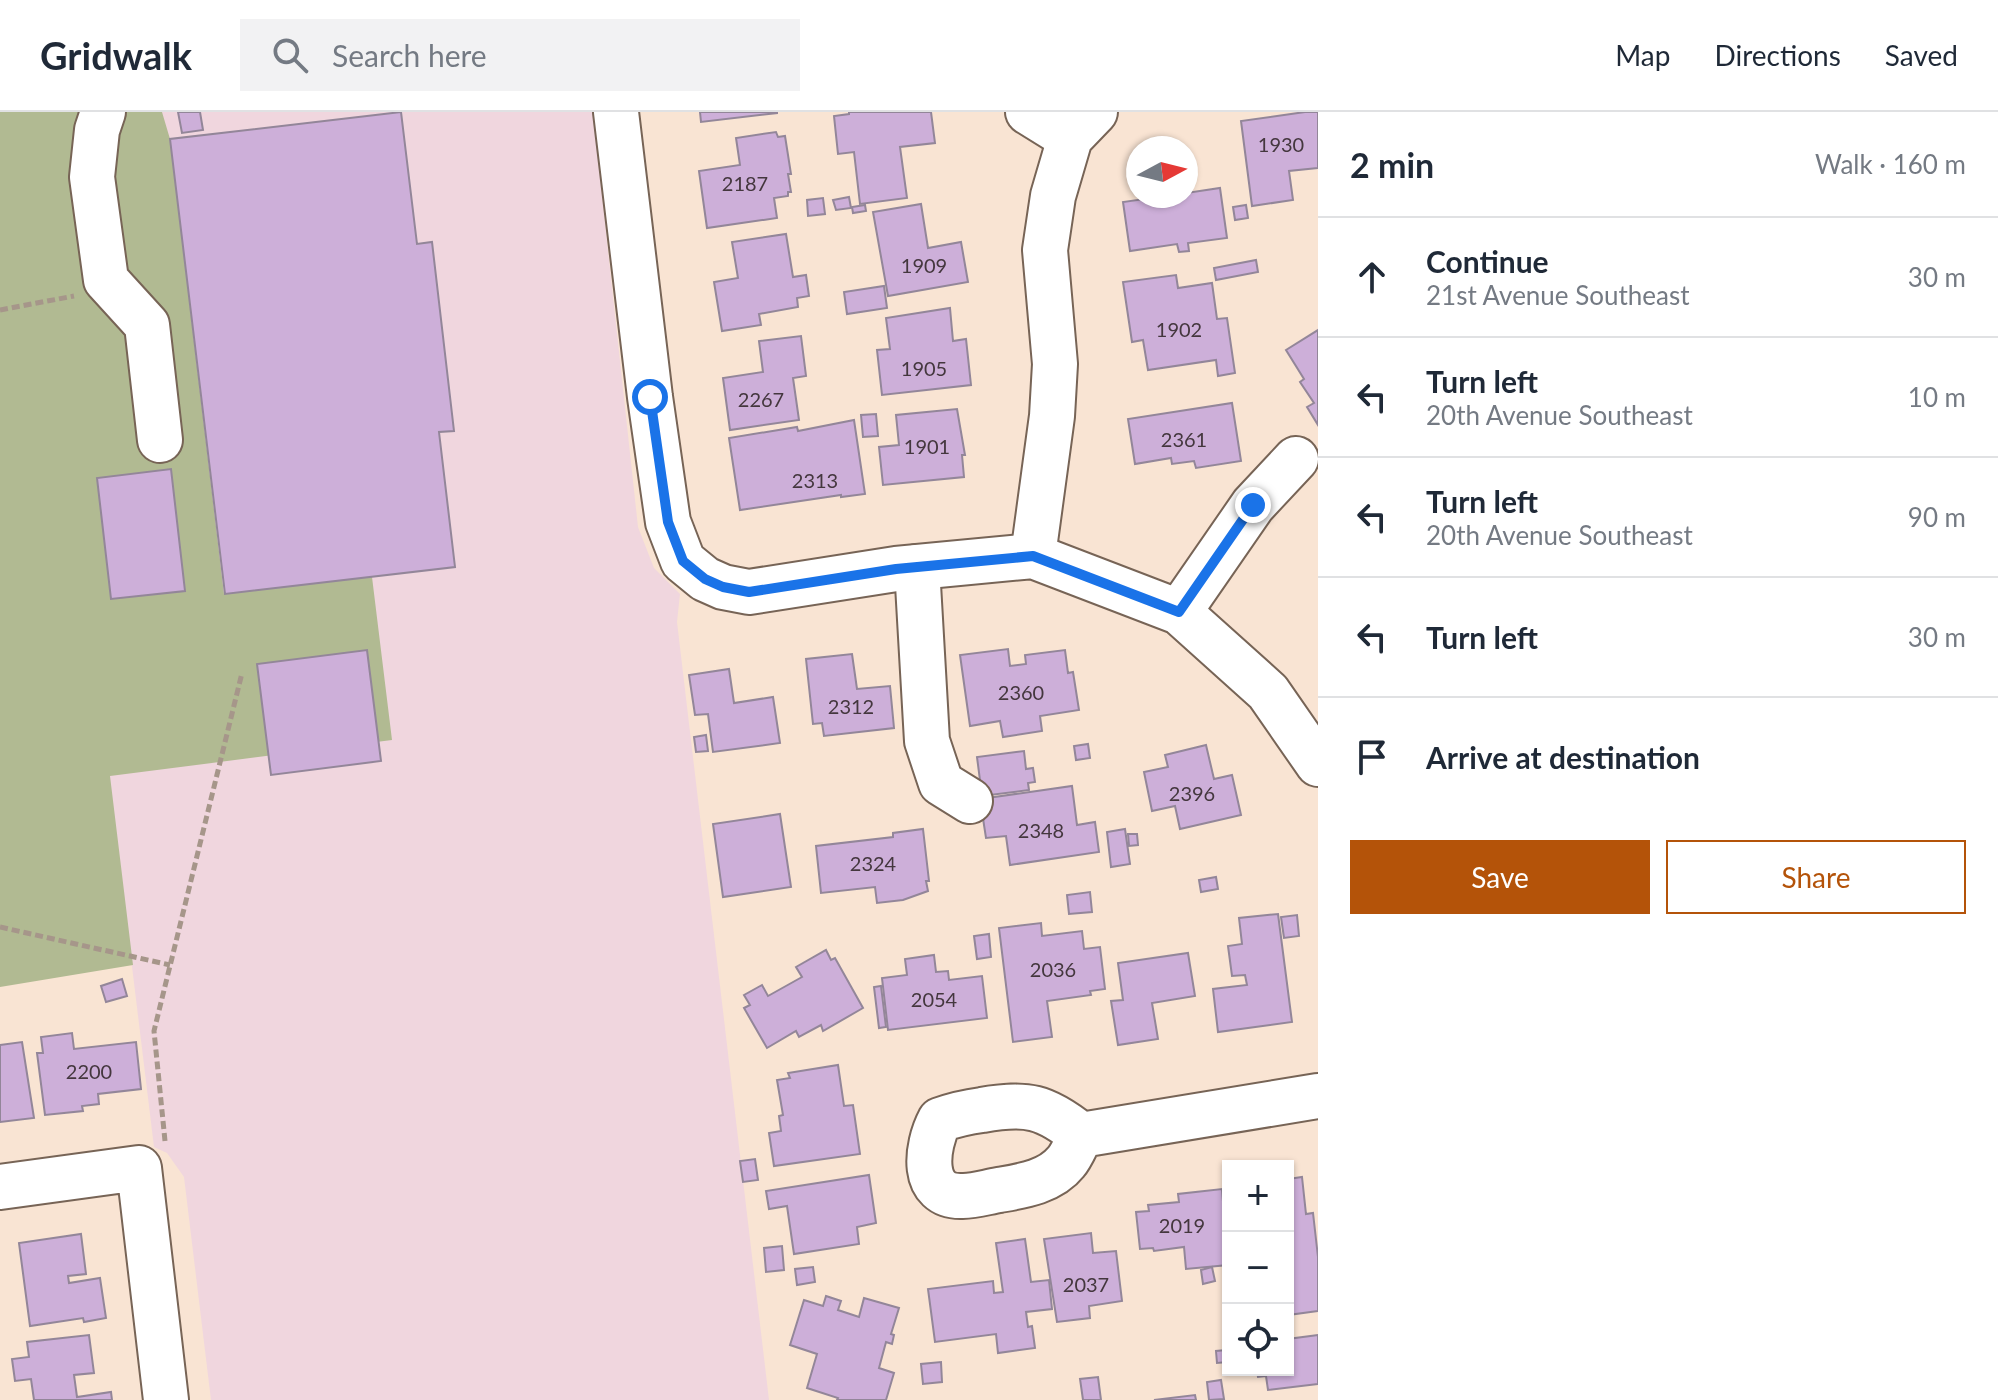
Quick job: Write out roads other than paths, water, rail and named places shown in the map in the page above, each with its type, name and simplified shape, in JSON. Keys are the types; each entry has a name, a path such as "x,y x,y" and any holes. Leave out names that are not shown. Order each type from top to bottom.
{"street":[{"path":"103,112 97,130 92,177 106,280 147,325 160,440"},
{"path":"616,112 668,522 683,561 705,579 723,587 749,592 917,567 1033,556 1179,612 1268,692 1318,764"},
{"path":"1028,112 1082,125 1053,196 1045,250 1055,364 1052,416 1033,556"},
{"path":"1179,612 1253,505 1296,459"},
{"path":"917,567 927,741 941,783 970,801"},
{"path":"1081,1135 1318,1096"},
{"path":"0,1187 139,1168 166,1400"}]}
